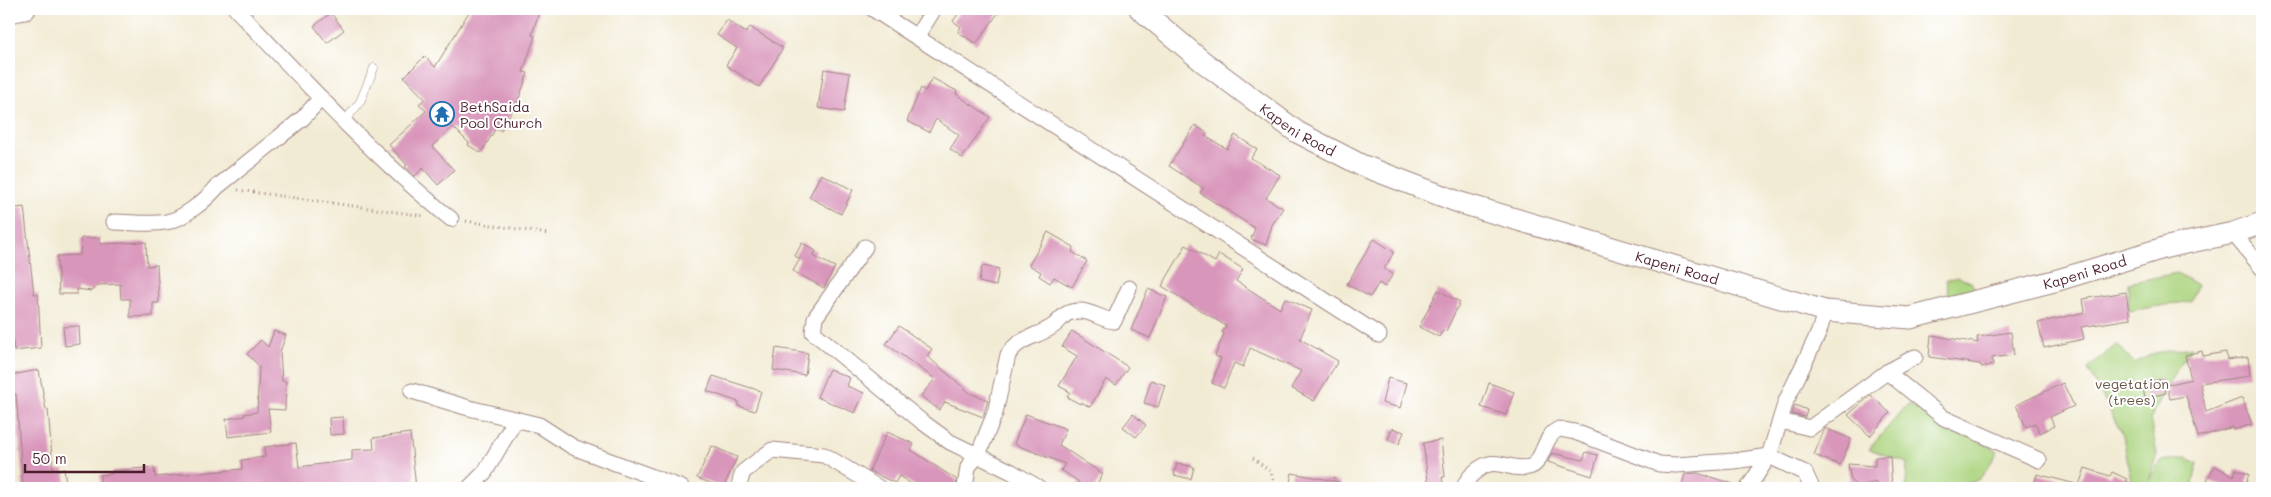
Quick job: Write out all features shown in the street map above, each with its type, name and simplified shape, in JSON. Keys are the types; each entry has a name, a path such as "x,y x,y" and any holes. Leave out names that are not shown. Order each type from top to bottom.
{"main road":[{"path":"9,12 25,9"},
{"name":"Kapeni Road","path":"1140,9 1202,61 1297,132 1361,165 1461,203 1825,311 1910,318 2058,280 2167,247 2233,233 2262,223"}],"street":[{"path":"236,9 344,122 409,186 451,219"},
{"path":"873,9 1379,335"},
{"path":"917,36 934,9"},
{"path":"114,222 171,221 208,198 217,187 303,118 321,98"},
{"path":"2233,233 2262,268"},
{"path":"865,246 815,318 813,332 921,421 950,442 1039,488"},
{"path":"965,488 968,467 978,455 995,413 1008,356 1012,348 1055,326 1060,318 1067,314 1080,311 1114,321 1130,288"},
{"path":"1748,488 1769,456 1786,401 1819,332 1825,311"},
{"path":"1780,421 1810,428 1887,372 1915,357"},
{"path":"1887,372 1944,418 2039,460"},
{"path":"412,390 539,425 573,447 682,488"},
{"path":"469,488 485,472 516,419"},
{"path":"1464,488 1471,475 1482,466 1494,462 1519,467 1532,466 1536,463 1550,435 1559,429 1575,432 1659,464 1676,465 1734,461 1769,456 1805,473 1812,488"},
{"path":"738,488 743,472 772,450 824,455 879,488"}],"lane":[{"path":"344,122 360,102 374,68"}],"path":[{"path":"217,187 548,234"},
{"path":"1253,458 1271,472 1276,488"},
{"path":"1331,488 1335,476"}],"green space":[{"path":"2177,273 2197,285 2191,301 2129,311 2128,283"},
{"path":"1957,277 1971,282 1976,291 1951,304 1946,280"},
{"name":"vegetation (trees)","path":"2117,344 2134,363 2155,353 2192,347 2175,372 2150,419 2157,454 2149,480 2160,461 2187,458 2198,463 2193,482 2195,488 2132,487 2123,436 2088,369"},
{"path":"1908,404 1998,451 1983,475 1973,482 1965,484 1943,486 1940,488 1908,488 1906,486 1907,463 1869,449"}],"building":[{"path":"471,9 528,9 539,12 532,35 535,36 523,72 528,73 515,109 513,109 501,131 496,128 481,153 468,145 469,143 453,127 432,146 454,170 438,185 423,168 415,176 405,167 407,165 389,145 426,111 419,104 425,99 404,77 425,56 435,67"},
{"path":"962,9 1001,9 976,44 958,32 961,27 953,21"},
{"path":"331,13 344,30 327,43 314,26"},
{"path":"727,20 746,33 750,27 783,48 759,87 726,65 737,48 717,35"},
{"path":"824,69 850,73 844,112 818,108"},
{"path":"932,78 957,91 956,94 990,117 962,158 950,149 959,135 936,119 929,132 907,121 921,88 925,91"},
{"path":"1195,125 1207,133 1205,136 1227,149 1235,135 1257,149 1251,158 1280,175 1266,198 1283,208 1272,225 1266,245 1251,239 1255,228 1200,193 1203,188 1169,166"},
{"path":"821,174 853,190 841,214 809,197"},
{"path":"24,207 34,294 38,294 41,348 14,351 11,324 9,324 9,209"},
{"path":"1048,232 1074,247 1072,252 1087,261 1072,287 1054,277 1050,283 1039,276 1041,272 1029,265"},
{"path":"81,238 100,238 100,244 146,242 147,266 157,265 159,303 153,303 153,316 130,317 130,299 121,299 120,284 98,285 91,291 77,289 77,294 59,294 57,256 80,255"},
{"path":"1374,239 1394,252 1384,269 1393,274 1385,287 1379,283 1370,297 1347,284"},
{"path":"802,243 816,251 813,256 835,267 824,288 793,271 800,259 795,256"},
{"path":"1186,245 1215,262 1219,254 1243,269 1236,281 1280,309 1285,298 1312,310 1300,339 1338,361 1314,401 1291,388 1301,371 1250,348 1243,367 1234,363 1224,388 1212,383 1221,358 1215,356 1224,334 1222,332 1226,326 1162,286"},
{"path":"982,266 999,269 996,286 979,282"},
{"path":"1148,289 1167,297 1150,338 1131,330"},
{"path":"1438,290 1460,302 1446,331 1443,330 1439,337 1419,327"},
{"path":"2126,292 2130,319 2081,327 2084,339 2044,348 2038,323 2085,312 2083,299"},
{"path":"79,326 80,344 65,346 63,327"},
{"path":"899,326 932,349 927,356 970,393 988,400 983,417 945,402 939,410 921,396 935,379 886,344"},
{"path":"274,331 286,335 280,352 282,381 286,381 285,410 268,409 271,432 228,437 226,419 257,412 259,366 247,354 261,340 268,347"},
{"path":"1072,331 1128,367 1116,385 1106,379 1090,407 1067,397 1070,392 1059,386 1077,356 1062,347"},
{"path":"2011,332 2014,355 1992,358 1993,365 1981,367 1980,364 1929,357 1931,335 1978,343 1977,337"},
{"path":"776,348 808,353 805,375 773,370"},
{"path":"2202,351 2203,356 2226,352 2227,360 2248,357 2250,376 2200,383 2206,412 2242,398 2252,424 2234,430 2233,427 2198,437 2186,396 2170,399 2167,385 2191,379 2185,355"},
{"path":"829,369 850,378 847,386 864,393 855,413 817,397"},
{"path":"39,370 46,410 48,409 53,470 64,469 66,483 39,488 23,488 16,394 14,395 11,375"},
{"path":"713,376 761,391 755,411 738,406 739,402 707,391"},
{"path":"1388,378 1407,383 1400,408 1382,403"},
{"path":"2162,379 2166,393 2145,398 2142,384"},
{"path":"1151,380 1165,385 1158,407 1144,403"},
{"path":"1489,383 1514,392 1506,415 1481,407"},
{"path":"2063,383 2074,406 2050,417 2054,426 2040,433 2035,423 2026,427 2016,405"},
{"path":"1871,395 1890,413 1870,436 1848,415"},
{"path":"1795,405 1807,410 1805,417 1792,414"},
{"path":"1026,414 1066,429 1059,445 1103,474 1094,488 1075,488 1079,482 1061,470 1065,464 1014,444"},
{"path":"1133,414 1146,425 1136,437 1123,427"},
{"path":"343,417 344,434 330,435 329,418"},
{"path":"1392,428 1404,432 1399,444 1388,440"},
{"path":"1825,428 1851,439 1840,465 1814,455"},
{"path":"887,432 914,444 911,450 957,480 956,488 918,488 899,476 895,483 869,471"},
{"path":"410,433 416,488 383,488 383,485 331,488 101,488 100,475 112,474 112,471 154,467 155,477 242,469 241,460 265,457 264,447 296,443 299,467 352,460 352,450 374,449 373,438"},
{"path":"1441,440 1445,477 1442,477 1444,488 1429,488 1423,443"},
{"path":"712,446 737,457 723,488 697,478"},
{"path":"1586,452 1598,455 1592,476 1548,462 1552,453 1583,460"},
{"path":"1890,456 1892,488 1877,488 1876,482 1858,487 1851,481 1848,464 1875,466 1875,457"},
{"path":"1177,463 1194,467 1191,479 1174,475"},
{"path":"2215,466 2234,476 2236,469 2249,474 2246,483 2256,488 2229,488 2207,480"},
{"path":"2085,468 2110,476 2112,472 2127,479 2126,481 2140,486 2140,488 2078,488"},
{"path":"1292,473 1340,482 1339,488 1289,488"},
{"path":"1697,473 1737,485 1736,488 1681,488 1685,474"},
{"path":"2037,474 2076,484 2075,488 2033,488"}],"place":[{"name":"BethSaida Pool Church","path":"442,114"}]}
